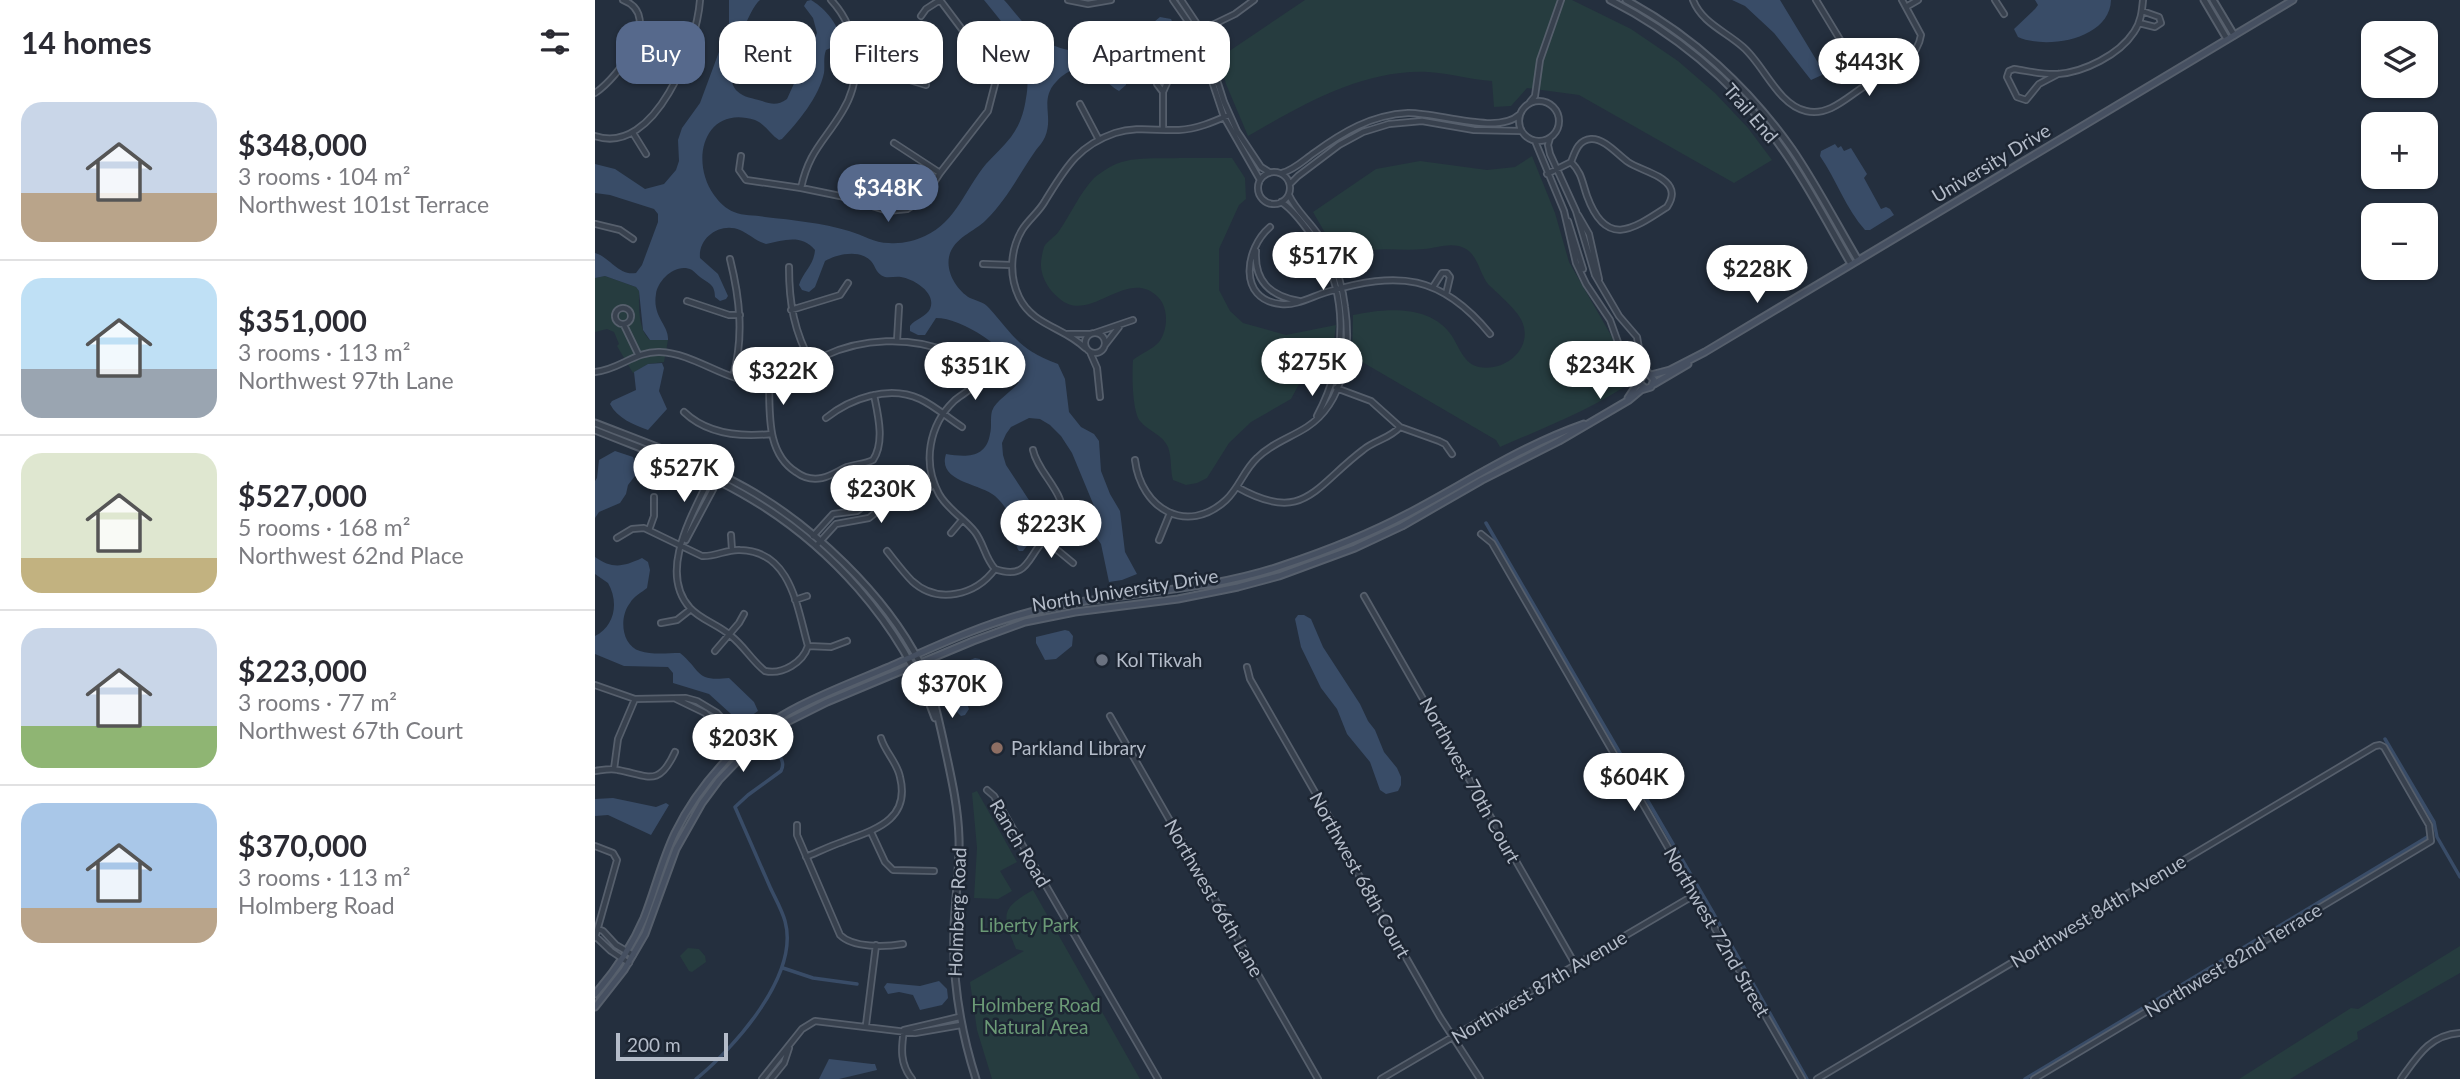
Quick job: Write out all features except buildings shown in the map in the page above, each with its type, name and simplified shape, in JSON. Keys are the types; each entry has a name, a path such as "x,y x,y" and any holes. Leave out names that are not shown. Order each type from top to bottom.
{"main road":[{"name":"University Drive","path":"1645,388 2293,0"},
{"name":"University Drive","path":"1640,379 1670,370 1705,352"},
{"path":"1633,365 1636,387"},
{"path":"1650,374 1654,384"},
{"path":"1623,403 1640,379"},
{"path":"1623,403 1645,388 1641,386 1640,379"},
{"name":"North University Drive","path":"595,1007 629,963 654,914 676,849 690,821 719,780 750,749 805,712 998,631 1043,618 1178,599 1279,576 1355,548 1402,526 1623,403"},
{"name":"North University Drive","path":"595,993 622,959 643,918 664,859 684,815 711,778 738,748 767,725 805,703 1018,615 1069,604 1242,578 1277,568 1371,532 1501,460 1591,422"},
{"path":"1277,568 1279,576"}],"street":[{"path":"595,93 607,85 624,64 641,24 638,10 623,0"},
{"path":"595,136 614,139 633,133 660,106 678,77 699,15 700,0"},
{"path":"831,0 844,21"},
{"path":"836,5 842,0"},
{"path":"741,156 739,170 746,180 840,196 879,209 899,211 923,199 988,111 992,103 995,75 987,58 940,0 926,9 921,16"},
{"path":"1068,0 1089,4 1111,0"},
{"path":"1173,0 1190,21"},
{"path":"1181,0 1193,21"},
{"path":"1221,21 1254,0"},
{"path":"1227,116 1261,167 1269,172 1282,173 1348,130 1386,116 1421,113 1485,123 1509,121 1519,115 1535,96 1541,60 1561,0"},
{"name":"Trail End","path":"1610,0 1637,14 1685,47 1748,106 1790,161 1854,262"},
{"name":"Trail End","path":"1626,0 1690,41 1754,100 1794,152 1854,262"},
{"path":"1693,0 1706,20 1751,55 1786,101 1805,111 1821,112 1898,67 1917,47 1921,35 1902,0"},
{"path":"1816,0 1867,84"},
{"path":"1906,7 1918,0"},
{"path":"1995,0 2004,14"},
{"path":"2058,74 2014,69 2009,71 2007,77 2017,97 2026,100 2039,83 2058,74 2083,68 2107,56 2129,38 2139,23 2143,0"},
{"path":"2204,0 2227,39"},
{"path":"2213,0 2234,35"},
{"path":"2139,23 2155,27 2161,23 2159,17 2141,11"},
{"path":"801,188 806,165 843,111 853,84"},
{"path":"1216,84 1227,116 1260,180"},
{"path":"1537,88 1546,102"},
{"path":"1163,92 1163,129"},
{"path":"1519,115 1521,131 1527,138 1535,141 1542,142 1550,138 1558,129 1559,119 1554,107 1539,101 1527,104"},
{"path":"1080,104 1099,140"},
{"path":"1120,326 1096,354 1041,323 1025,307 1015,287 1011,265 1022,231 1041,208 1059,175 1081,151 1099,140 1130,129 1189,129 1227,116"},
{"path":"1135,460 1137,477 1144,492 1156,504 1170,513 1195,515 1211,510 1225,502 1258,457 1281,439 1315,420 1335,387 1340,346 1339,289 1327,249 1289,195 1290,184 1298,176 1339,145 1377,127 1401,122 1422,121 1485,130 1521,131"},
{"path":"1485,123 1485,130"},
{"path":"633,133 646,154"},
{"path":"1550,138 1550,155 1588,234 1601,284"},
{"path":"1547,174 1571,162 1580,144 1588,139 1600,141 1629,162 1667,183 1672,193 1670,203 1630,229 1610,229 1593,208 1581,174 1571,162"},
{"path":"1535,141 1572,232 1591,289"},
{"path":"894,143 940,173"},
{"path":"1269,172 1260,180 1258,188 1262,198 1269,203 1281,202 1289,195"},
{"path":"1282,173 1290,184"},
{"path":"1281,202 1313,237 1339,289"},
{"path":"1564,211 1576,262 1610,320 1619,345 1640,379"},
{"path":"1576,211 1588,258 1625,325 1637,337 1641,360 1650,374"},
{"path":"595,224 620,230 633,239"},
{"path":"1270,226 1262,235 1251,257 1249,273 1256,292 1272,303 1284,305 1363,282 1388,279 1433,287 1446,294 1476,316 1490,334"},
{"path":"1572,232 1581,229"},
{"path":"1256,248 1257,269 1265,285 1279,296 1300,301"},
{"path":"730,259 740,315 739,347 733,377"},
{"path":"983,264 1011,265"},
{"path":"789,267 791,310 797,334 812,364"},
{"path":"1433,287 1442,273 1447,273 1450,277 1446,294"},
{"path":"791,310 840,295 848,283"},
{"path":"1600,303 1609,298"},
{"path":"687,301 705,309 740,315"},
{"path":"897,341 899,307"},
{"path":"1100,397 1097,368 1086,339 1092,334 1133,320"},
{"path":"624,325 638,355"},
{"path":"1062,333 1103,337 1097,368"},
{"path":"595,372 615,368 638,355 660,352 687,357 745,381 769,382 798,373 825,356 860,344 897,341 947,351 971,364 977,376 971,389 953,402 943,414 933,434 930,446 932,479 944,502 975,531 986,557 995,569 1010,573 1029,564 1044,539 1059,525 1063,514 1054,486 1039,466 1033,450"},
{"path":"769,382 771,434 774,445 785,464 801,476 811,479 829,476 847,467 873,460 878,451 880,432 874,396"},
{"path":"1335,387 1371,401 1400,427 1445,444 1452,454"},
{"path":"826,418 847,404 874,396 899,394 913,397 962,427"},
{"path":"684,412 690,418 728,434 771,434"},
{"name":"Holmberg Road","path":"595,423 768,502 811,538 878,613 924,689 944,743"},
{"path":"1237,487 1263,501 1275,503 1307,498 1360,451 1390,436 1400,427"},
{"name":"Holmberg Road","path":"595,430 711,474"},
{"path":"617,538 632,528 649,530 681,546 709,557 732,550 750,551 770,559 786,577 795,600 808,646 802,659 771,672 759,666 730,635 691,609 677,585 676,566 681,546 711,474"},
{"path":"681,546 696,524 719,478"},
{"path":"811,538 833,514 857,511 874,498 903,494 932,479"},
{"path":"816,546 836,524 869,518 879,510 902,504 935,485"},
{"path":"649,530 654,516 654,497"},
{"path":"1159,540 1170,513"},
{"path":"951,533 962,520"},
{"name":"Northwest 72nd Street","path":"1481,534 1492,543 1801,1079"},
{"path":"731,535 732,550"},
{"name":"Holmberg Road","path":"811,538 820,540 851,570 884,609 916,655 935,703 954,789 959,839 954,983 959,1017 976,1079"},
{"path":"1044,539 1073,563"},
{"path":"887,551 914,583 937,593 955,594 974,589 989,578 995,569"},
{"path":"795,600 807,596"},
{"name":"Northwest 70th Court","path":"1364,596 1575,964"},
{"path":"661,623 677,620 691,609"},
{"path":"715,651 744,614"},
{"path":"808,646 831,647 848,641"},
{"name":"Northwest 68th Court","path":"1247,667 1250,679 1332,822 1340,842 1480,1079"},
{"path":"595,685 635,699 686,698 711,708 750,749"},
{"path":"672,697 705,713 744,754"},
{"path":"614,769 618,738 635,699"},
{"name":"Northwest 66th Lane","path":"1110,716 1318,1079"},
{"path":"806,857 871,832 890,819 897,810 902,792 898,770 884,749 881,738"},
{"name":"Northwest 82nd Terrace","path":"2034,1079 2431,841 2429,825 2384,747 2380,745"},
{"name":"Northwest 84th Avenue","path":"1817,1079 2380,745"},
{"path":"595,771 614,769 642,777 658,775 669,767 675,752"},
{"name":"Ranch Road","path":"987,790 994,796 1158,1079"},
{"path":"797,825 797,835 840,935 849,941 876,945 903,944"},
{"path":"871,832 885,862 893,870 934,871"},
{"path":"595,846 613,853 617,860 595,937 629,963"},
{"name":"Northwest 87th Avenue","path":"1381,1079 1696,894"},
{"path":"598,929 633,955"},
{"path":"866,1025 876,945"},
{"path":"904,1030 959,1017"},
{"path":"762,1079 802,1029 815,1021 925,1032 961,1025"},
{"path":"925,1024 925,1032"},
{"path":"904,1030 902,1057 912,1079"},
{"path":"2401,1079 2425,1046 2445,1035 2460,1033"},
{"path":"771,1079 784,1063 790,1047"}],"green space":[{"path":"1305,0 1572,0 1631,29 1678,61 1715,93 1748,128 1772,160 1734,183 1579,95 1527,88 1511,106 1494,107 1492,81 1428,72 1380,76 1334,91 1248,136 1226,84 1230,84 1230,51"},
{"path":"1532,156 1555,213 1569,262 1636,379 1587,408 1500,447 1496,440 1352,356 1353,315 1393,310 1420,313 1432,318 1452,336 1466,359 1479,367 1498,366 1514,357 1520,350 1525,334 1521,319 1488,284 1470,252 1450,245 1417,250 1371,250 1339,257 1313,212 1376,169 1420,161 1487,170 1515,167"},
{"path":"1232,158 1245,178 1246,199 1239,205 1219,249 1219,290 1230,311 1243,323 1286,335 1336,325 1329,379 1305,373 1291,399 1251,422 1229,443 1207,478 1186,485 1173,480 1168,447 1140,421 1134,401 1133,360 1156,345 1162,337 1166,319 1162,302 1146,289 1134,288 1096,302 1072,305 1052,292 1044,278 1041,259 1044,247 1059,231 1089,184 1110,167 1123,161 1139,159"},
{"path":"605,276 636,287 639,291 643,330 650,340 668,340 664,362 648,364 633,373 617,346 619,344 614,332 607,329 595,332 595,278"},
{"path":"977,791 1017,862 1000,871 1012,891 998,899 974,898 977,848 972,793"},
{"name":"Holmberg Road Natural Area","path":"1033,890 1140,1079 992,1079 977,1030 970,982 1024,951 1016,949 1008,928 1007,914 1014,902"},
{"path":"2460,946 2460,973 2357,1032 2358,1039 2290,1079 2239,1079 2351,1008 2358,1009"},
{"path":"688,948 699,949 706,962 692,972 680,956"}],"water":[{"path":"729,0 760,0 747,21 729,21"},
{"path":"811,0 832,21 830,21 830,48 826,50 824,73 813,100 779,140 755,120 738,117 724,120 713,127 706,138 703,152 707,181 720,203 731,211 828,226 878,242 903,243 936,230 953,213 986,164 1017,128 1025,103 1027,84 1054,84 1054,45 1068,49 1068,72 1058,80 1048,95 1048,122 1043,141 993,212 951,250 949,269 953,280 965,295 987,306 1026,348 1058,364 1065,379 1069,412 1081,427 1094,434 1099,441 1101,471 1120,511 1125,552 1137,574 1109,582 1101,544 1096,537 1094,506 1072,453 1061,436 1040,419 1029,418 1011,427 1002,443 1006,465 1044,523 1023,551 1017,548 1012,521 998,499 961,481 948,471 946,454 974,455 984,448 990,434 994,407 1019,382 1016,371 999,349 960,324 936,318 925,335 910,331 910,326 930,309 927,292 901,277 882,276 866,257 848,254 825,261 815,287 809,292 802,290 799,285 814,255 815,250 810,245 799,240 766,244 740,230 718,230 703,244 700,258 718,274 728,296 720,301 715,297 713,287 692,270 674,270 660,283 655,302 668,340 650,340 643,330 639,291 636,287 605,276 595,278 595,253 624,272 636,273 642,265 658,222 658,214 654,209 595,193 595,164 615,169 645,189 664,184 676,170 679,161 678,140 682,128 700,103 719,52 719,84 733,84 746,96 772,104 778,103 787,99 794,84 816,84 816,21 804,6"},
{"path":"984,0 1004,0 1022,21 1001,21"},
{"path":"1732,0 1780,0 1820,66 1822,75 1811,80 1774,33 1745,6"},
{"path":"2035,0 2111,0 2108,13 2100,24 2089,32 2075,38 2045,42 2018,37 2014,29 2038,5"},
{"path":"1160,17 1172,21 1155,21"},
{"path":"1109,84 1126,84 1119,91"},
{"path":"1835,144 1838,148 1841,146 1844,151 1851,148 1867,174 1864,178 1881,209 1886,207 1894,215 1870,230 1865,230 1852,213 1820,156 1821,151"},
{"path":"662,363 664,368 659,391 667,409 648,430 621,417 610,404 636,390 634,372 648,364"},
{"path":"615,451 633,457 638,472 628,485 620,503 599,512 595,518 595,481 599,460"},
{"path":"595,557 612,565 623,565 642,558 648,562 650,570 647,588 636,596 624,616 626,637 634,648 649,653 680,653 704,677 729,678 754,702 758,711 741,723 709,694 673,683 673,673 668,667 624,666 595,654 595,636 602,632 611,620 614,605 608,583 595,574"},
{"path":"1298,615 1311,619 1323,647 1360,704 1384,752 1397,768 1401,777 1398,791 1386,794 1380,790 1370,762 1347,734 1337,709 1321,688 1301,647 1295,619"},
{"path":"1065,630 1073,636 1072,646 1056,659 1045,660 1036,643 1036,637"},
{"path":"975,658 980,659 981,664 963,674 958,681 969,709 961,716 952,707 941,675 946,670"},
{"path":"613,798 656,807 666,803 669,805 651,835 608,815 595,816 595,799"},
{"path":"939,981 947,989 948,998 942,1005 920,1010 913,995 899,992 888,994 884,987 887,983 920,986"},
{"path":"829,1059 875,1064 877,1070 839,1079 819,1079"}],"waterway":[{"path":"1486,523 1807,1079"},
{"path":"2385,739 2434,822 2437,837 2460,877"},
{"path":"696,1079 745,1030 773,987 783,964 787,942 785,921 735,807 781,771 781,758 776,751"},
{"path":"2025,1079 2429,836"},
{"path":"783,968 813,978 857,984"}],"place":[{"name":"Kol Tikvah","path":"1102,660"},
{"name":"Parkland Library","path":"997,748"}],"park label":[{"name":"Liberty Park","path":"1029,925"}]}
